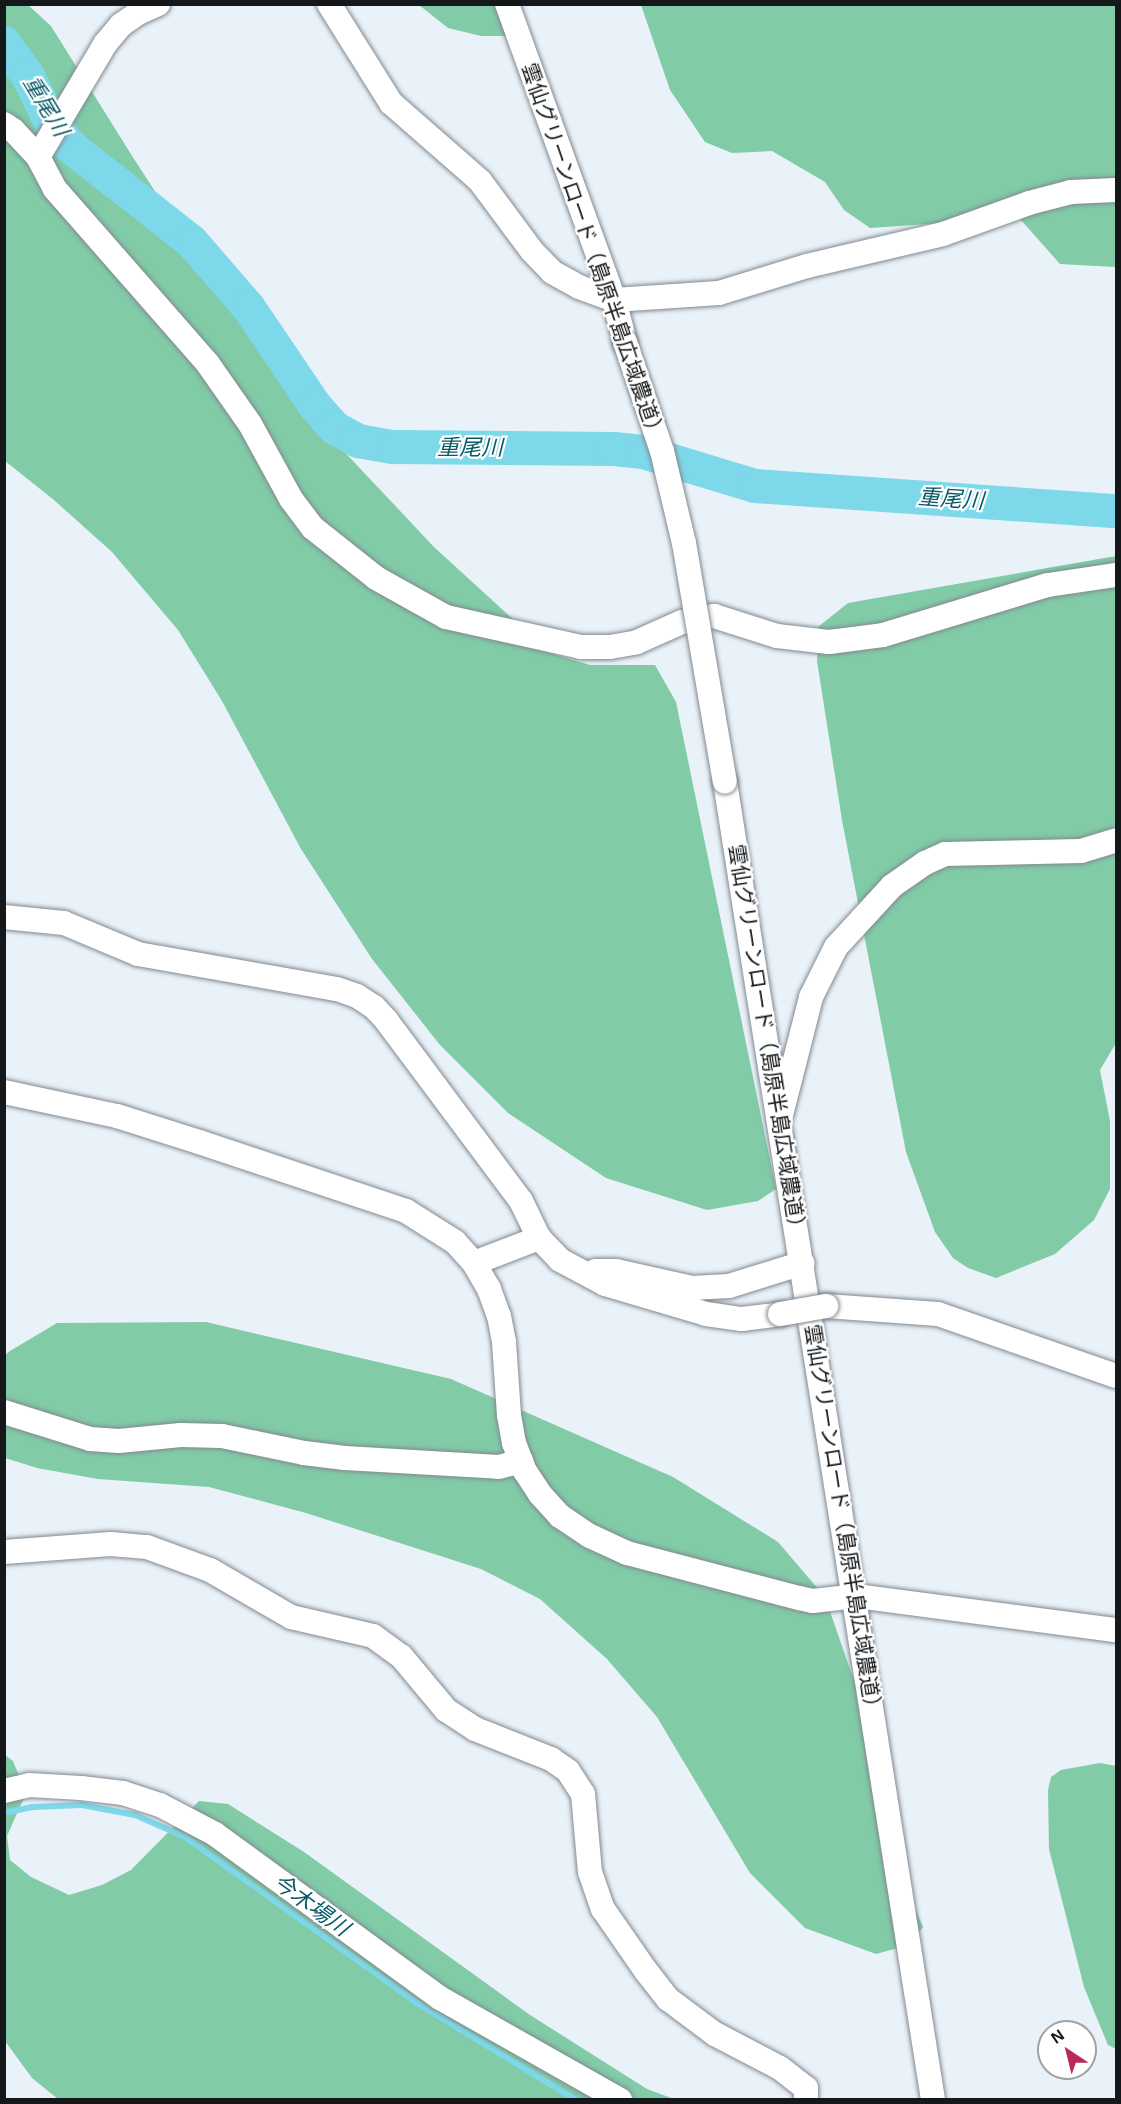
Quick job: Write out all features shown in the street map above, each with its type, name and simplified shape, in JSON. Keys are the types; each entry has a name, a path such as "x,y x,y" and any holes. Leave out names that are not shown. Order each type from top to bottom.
{"street":[{"path":"38,157 105,44 121,25 138,13 158,4"},
{"path":"329,4 391,103 480,181 532,251 552,272 579,287 614,300 719,293 807,266 943,234 1029,203 1071,192 1116,190"},
{"name":"雲仙グリーンロード（島原半島広域農道）","path":"507,4 614,300 625,342 662,451 684,543 725,782 778,1124 856,1596 898,1887 933,2100"},
{"path":"4,124 13,130 38,157 55,189 208,364 250,424 291,499 313,528 376,578 446,617 581,647 610,647 636,642 682,622 714,616 777,636 830,642 883,635 1048,585 1116,575"},
{"path":"4,146 38,157"},
{"path":"778,1124 811,997 836,947 892,886 924,863 945,854 1081,851 1116,840"},
{"path":"4,917 64,923 138,954 337,989 357,996 374,1007 386,1020 521,1202 540,1238 560,1260 605,1284 706,1314 742,1319 826,1306 938,1314 1116,1376"},
{"path":"4,1092 117,1116 406,1211 454,1242 474,1263 489,1289 499,1316 504,1342 509,1415 514,1443 521,1461 540,1494 560,1516 590,1536 627,1553 799,1598 813,1600 856,1596 1116,1630"},
{"path":"474,1263 540,1238"},
{"path":"584,1273 616,1271 692,1288 729,1286 802,1263"},
{"path":"4,1412 90,1439 119,1441 181,1435 222,1436 304,1453 345,1458 499,1467 521,1461"},
{"path":"4,1552 111,1544 147,1547 210,1570 291,1617 373,1636 401,1656 446,1710 475,1729 551,1759 568,1771 583,1794 590,1872 603,1909 646,1971 668,2000 715,2034 780,2068 806,2088 806,2100"},
{"path":"4,1791 29,1785 81,1788 123,1793 160,1805 215,1834 440,1998 620,2100"}],"green space":[{"path":"514,4 507,36 481,36 448,28 419,5"},
{"path":"4,5 28,5 51,26 237,317 321,427 434,547 550,653 590,665 655,665 676,702 776,1189 758,1201 707,1210 606,1178 508,1113 440,1045 372,959 301,849 222,701 178,630 112,552 54,500 5,461"},
{"path":"641,5 1116,5 1116,267 1060,264 1021,220 1003,213 943,223 870,228 844,210 825,182 772,151 732,153 705,142 670,90"},
{"path":"1116,556 1116,1043 1100,1070 1110,1121 1110,1189 1094,1220 1055,1254 996,1278 968,1268 953,1258 935,1232 906,1152 842,820 817,661 818,627 848,603"},
{"path":"206,1322 451,1379 673,1477 778,1542 825,1597 888,1779 908,1892 923,1927 909,1945 876,1954 805,1928 750,1873 657,1717 607,1659 540,1599 481,1569 306,1513 209,1487 98,1479 37,1468 5,1458 4,1356 10,1351 57,1323"},
{"path":"5,1755 13,1761 26,1793 7,1836 10,1860 31,1877 69,1895 102,1885 131,1870 199,1801 228,1804 304,1852 530,2015 647,2089 674,2099 58,2099 32,2078 5,2041"},
{"path":"1100,1763 1116,1766 1116,2049 1108,2045 1084,1987 1049,1849 1048,1790 1051,1777 1061,1770"}],"waterway":[{"name":"重尾川","path":"4,43 28,76 49,119 71,147 192,242 249,308 315,406 335,428 358,441 393,447 614,449 643,452 755,486 1116,511"},
{"name":"今木場川","path":"4,1813 32,1807 82,1805 135,1815 185,1837 417,2003 576,2100"}]}
